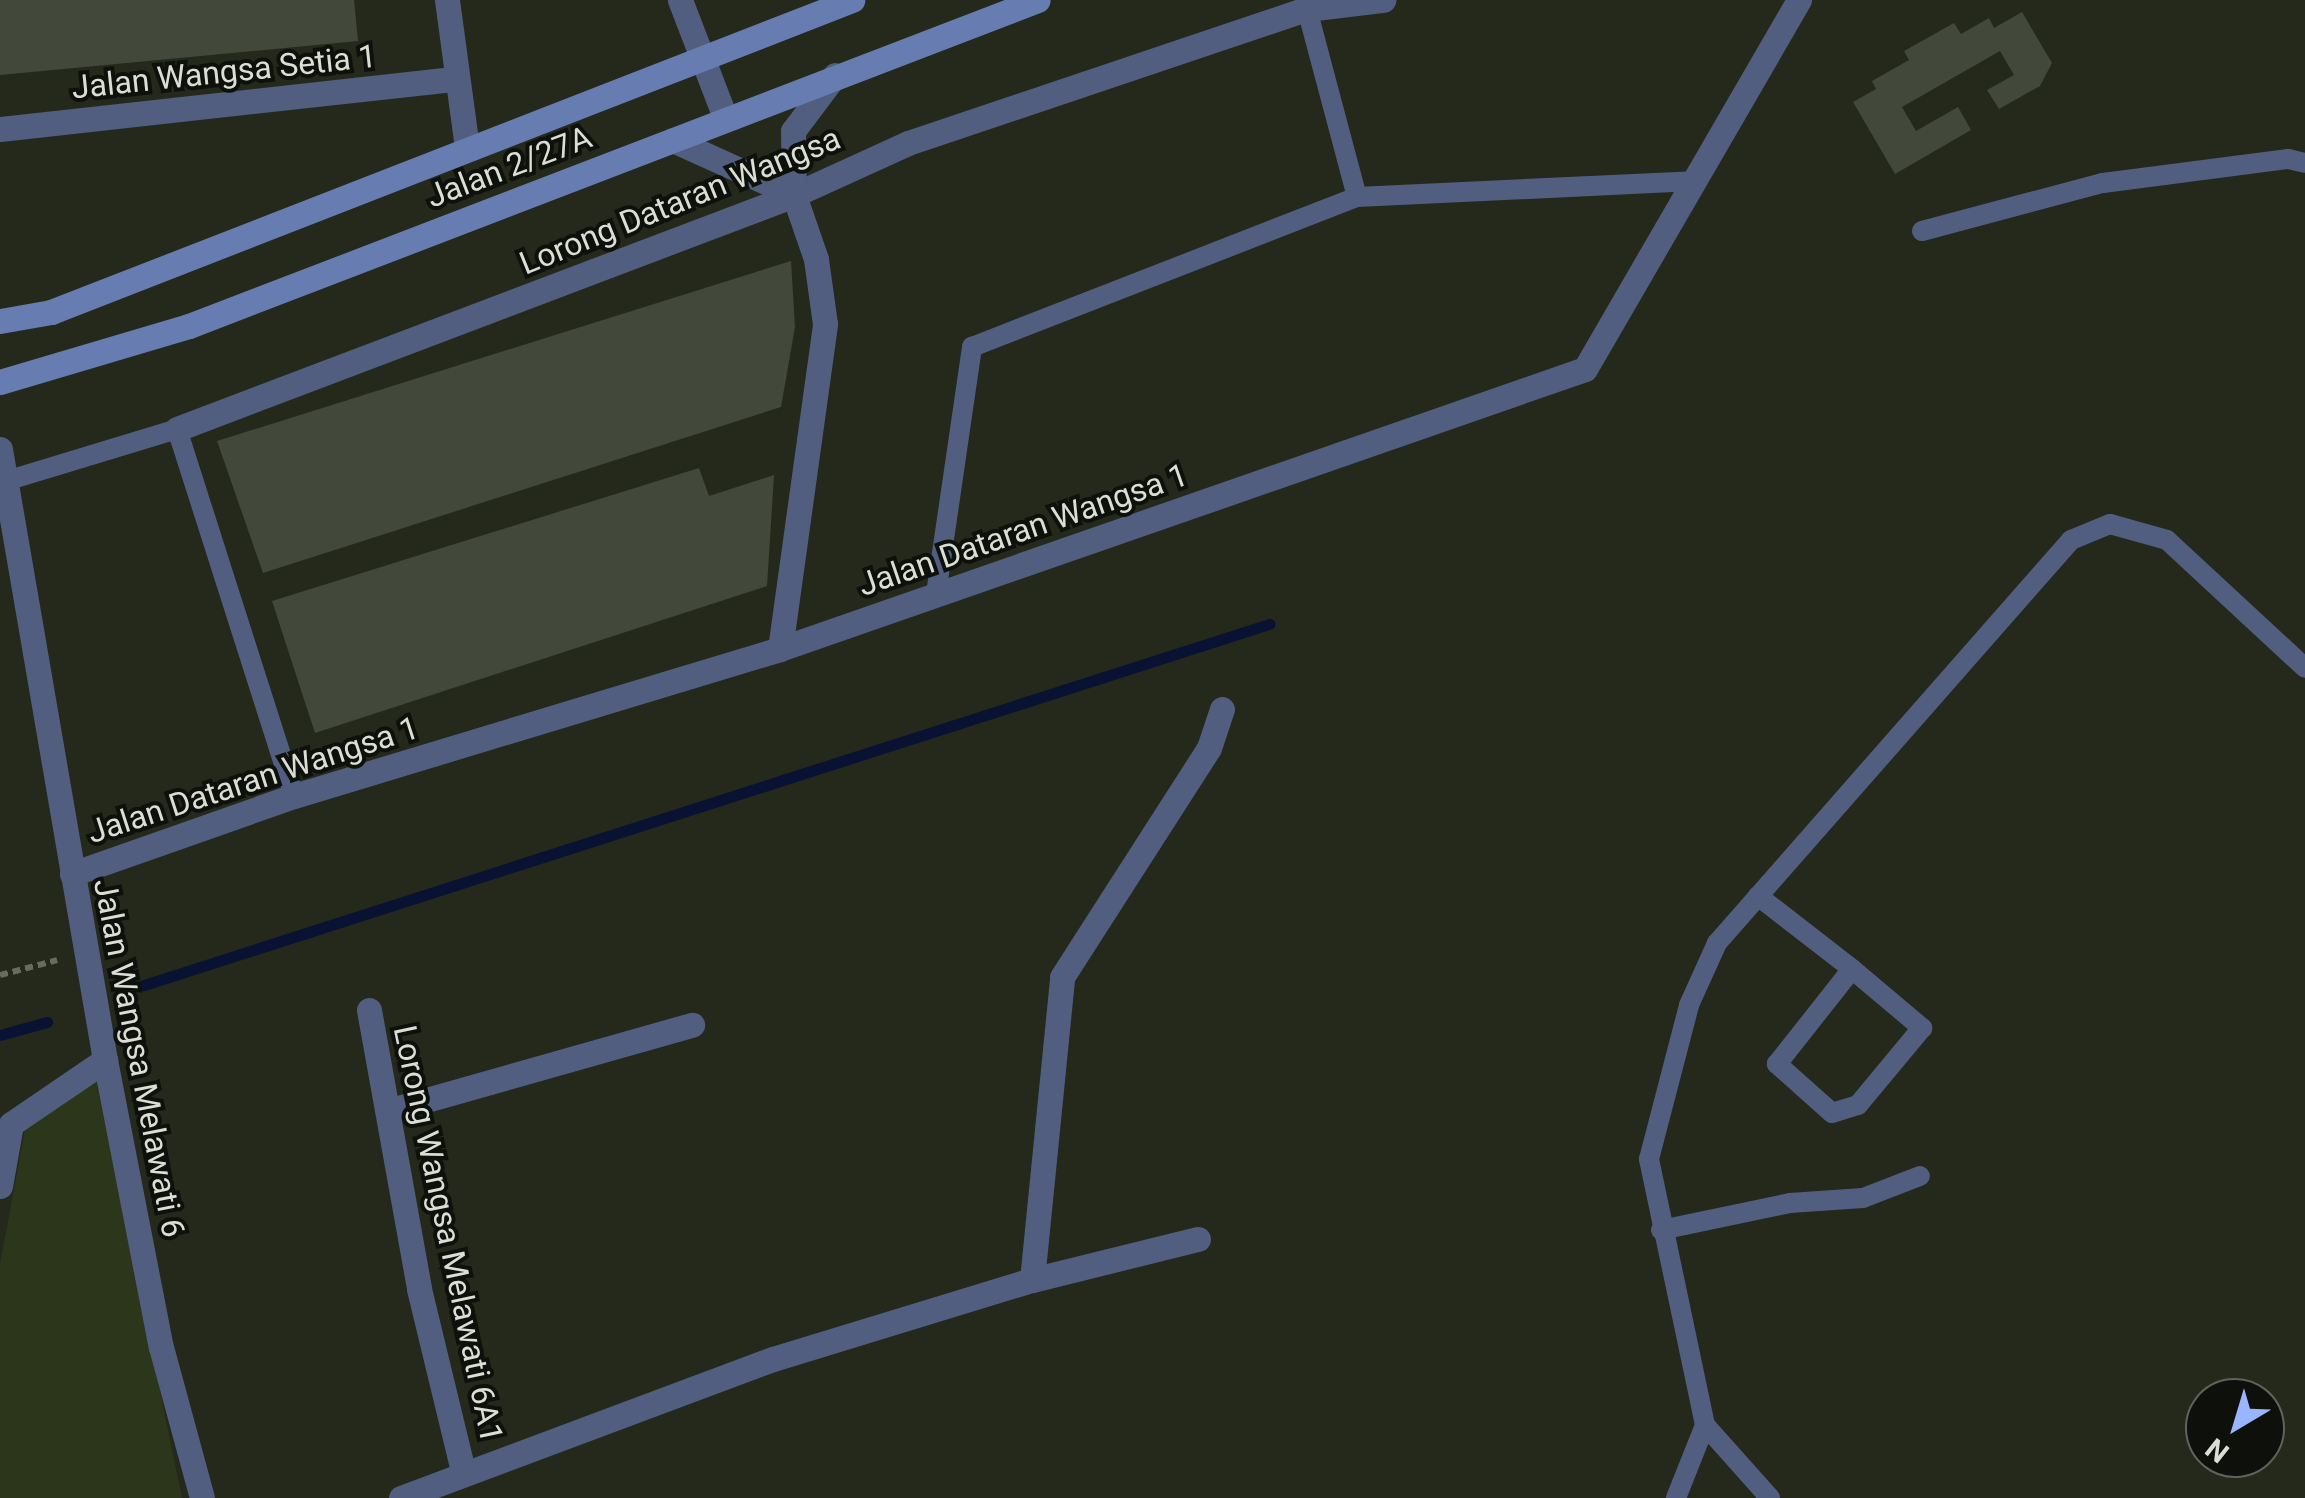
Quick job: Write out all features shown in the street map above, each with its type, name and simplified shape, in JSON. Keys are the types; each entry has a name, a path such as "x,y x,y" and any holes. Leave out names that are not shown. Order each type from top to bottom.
{"main road":[{"name":"Jalan 2/27A","path":"0,321 51,312 852,0"},
{"name":"Jalan 2/27A","path":"0,382 188,326 1038,0"}],"street":[{"path":"447,0 454,79 467,147"},
{"path":"680,0 725,117"},
{"name":"Lorong Dataran Wangsa","path":"177,429 794,195 908,143 1307,9 1384,0"},
{"name":"Jalan Dataran Wangsa 1","path":"72,874 294,796 780,649 1585,369 1799,0"},
{"path":"780,649 824,324 816,258 794,195 793,131 835,75"},
{"name":"Jalan Wangsa Setia 1","path":"0,129 454,79"},
{"path":"673,140 794,195"},
{"name":"Jalan Wangsa Melawati 6","path":"0,450 104,1060 162,1346 202,1498"},
{"path":"1032,1280 1062,976 1209,748 1222,708"},
{"name":"Lorong Wangsa Melawati 6A1","path":"368,1010 391,1110 419,1288 463,1470"},
{"path":"391,1110 692,1025"},
{"path":"0,1186 12,1124 104,1060"},
{"path":"402,1498 463,1470 772,1359 1032,1280 1198,1239"}],"lane":[{"path":"1307,9 1357,197"},
{"path":"1922,231 2104,182 2288,159 2305,163"},
{"path":"936,594 972,347 1357,197 1694,180"},
{"path":"177,429 294,796"},
{"name":"Lorong Dataran Wangsa","path":"6,481 177,429"},
{"path":"1770,1498 1706,1424 1660,1230 1649,1160 1689,1004 1717,944 2032,582 2084,534 2110,524 2167,540 2305,668"},
{"path":"1758,896 1852,969 1922,1028 1858,1105 1832,1113 1777,1064 1852,969"},
{"path":"1660,1230 1790,1204 1864,1198 1920,1176"},
{"path":"1676,1498 1706,1424"}],"path":[{"path":"0,975 88,952"}],"green space":[{"path":"96,1080 182,1498 0,1498 0,1264 26,1124"}],"building":[{"path":"0,0 354,0 358,41 0,75"},
{"path":"2022,12 2052,63 2040,86 1999,109 1987,90 2014,75 2000,51 1902,107 1916,131 1958,107 1971,130 1895,174 1853,102 1876,89 1872,81 1909,60 1904,51 1954,23 1961,34 1989,18 1994,28"},
{"path":"791,261 795,327 781,407 263,573 217,441"},
{"path":"699,468 709,496 774,475 767,586 315,733 272,601"}],"waterway":[{"path":"144,985 1269,624"},
{"path":"0,1035 47,1022"}]}
